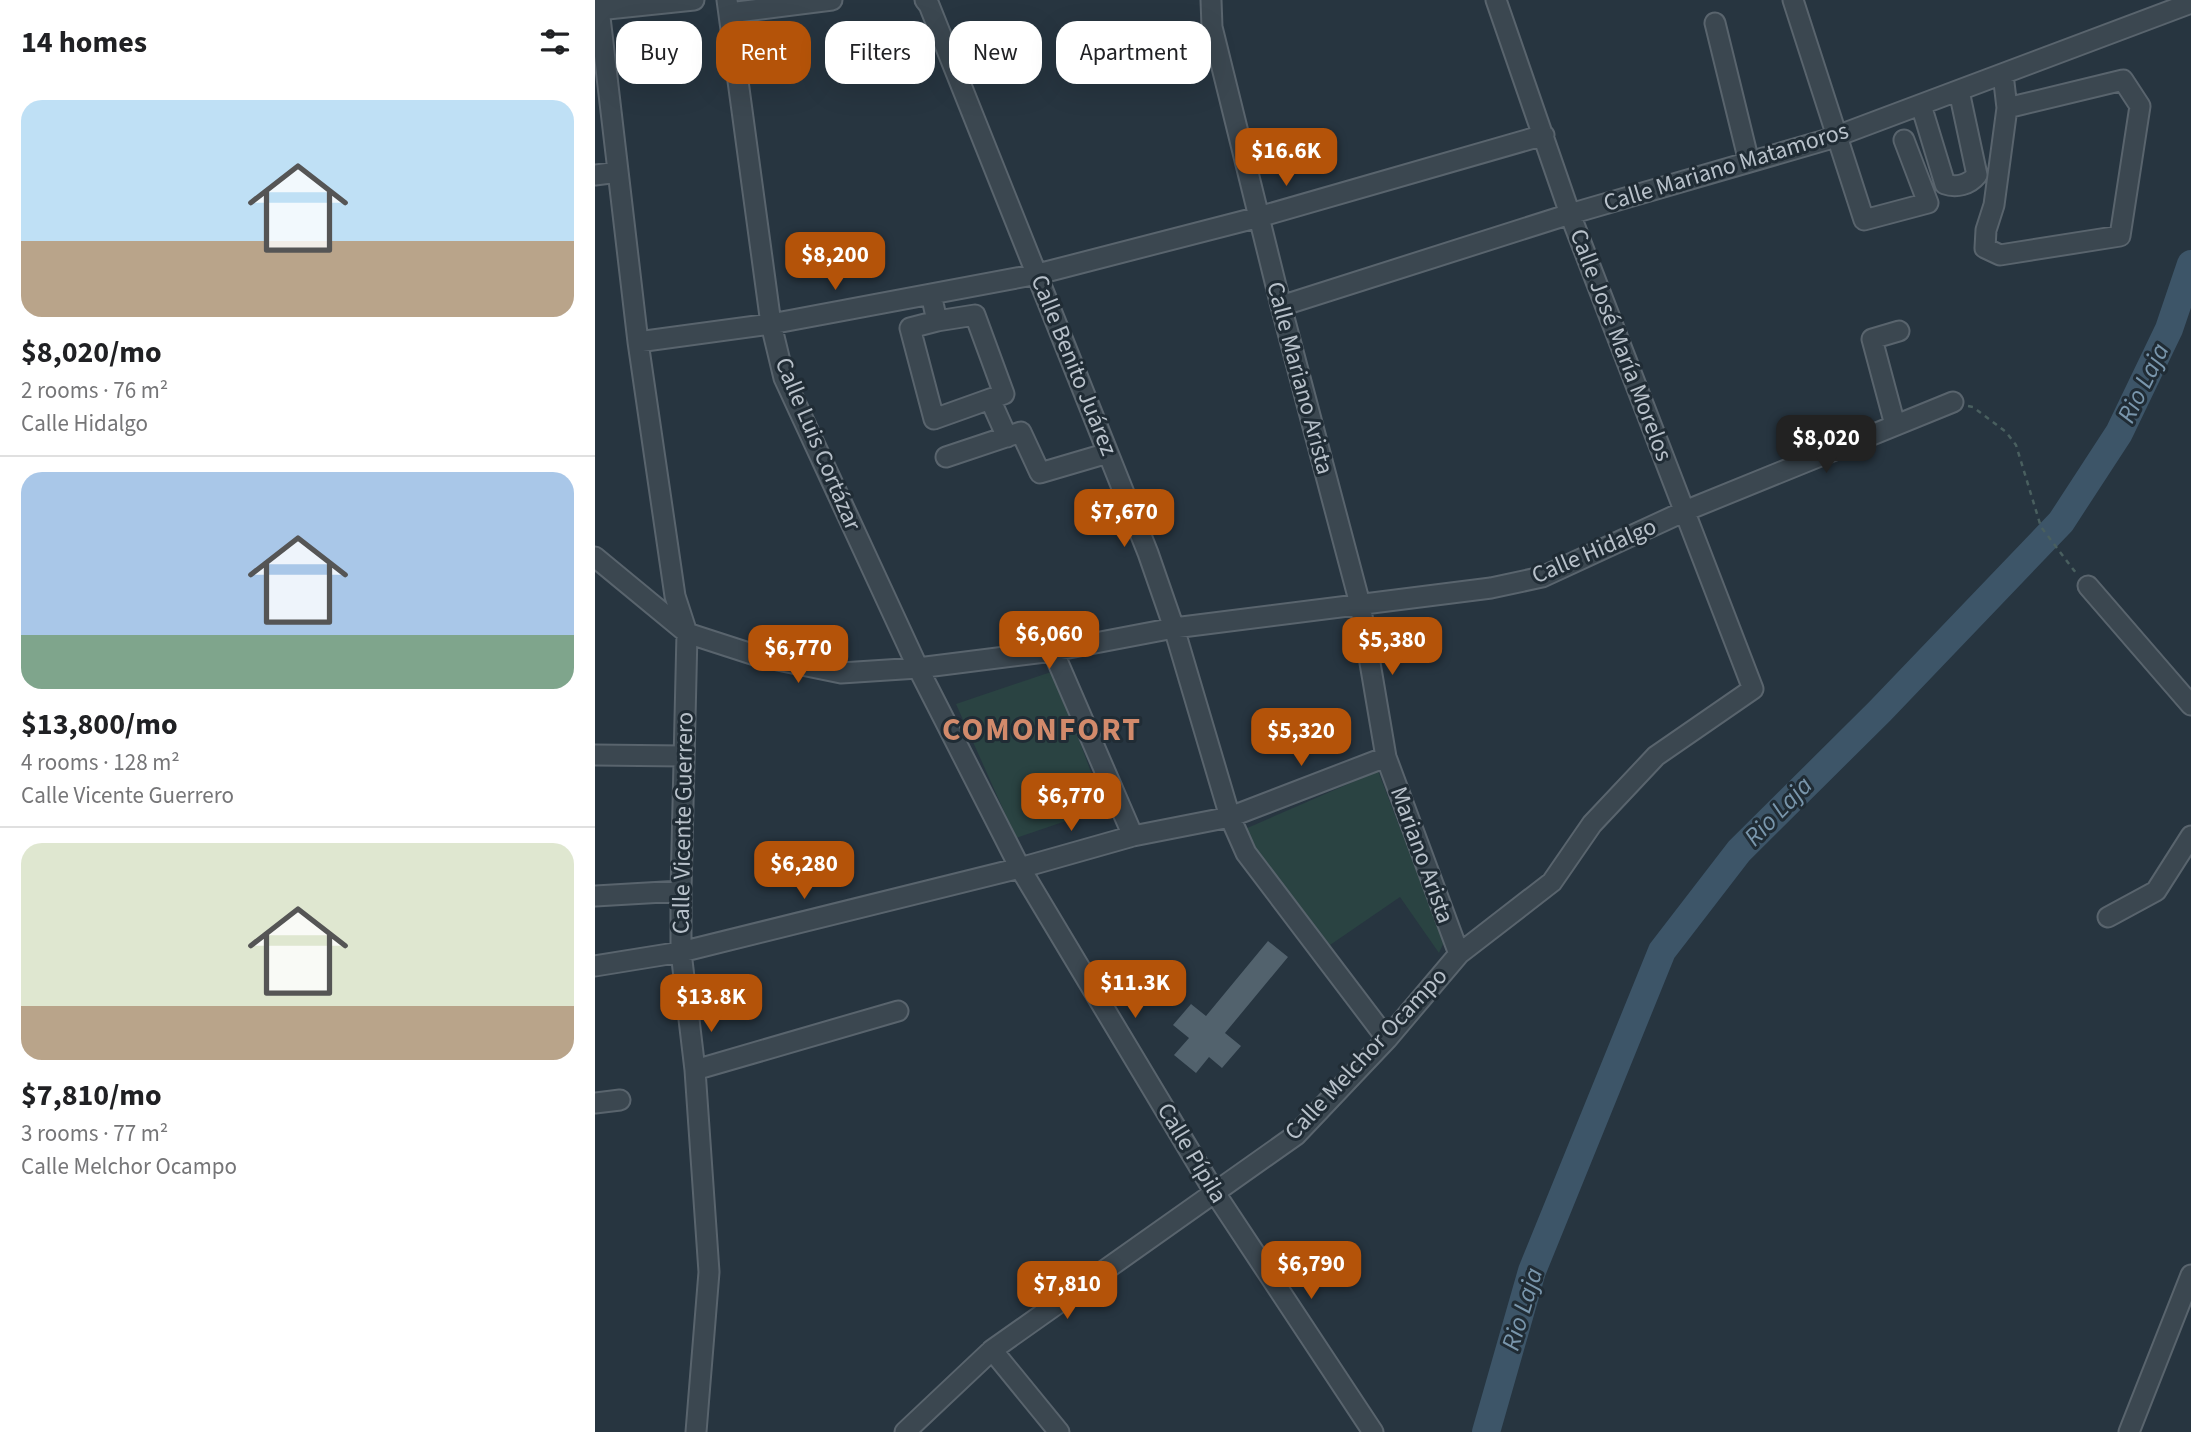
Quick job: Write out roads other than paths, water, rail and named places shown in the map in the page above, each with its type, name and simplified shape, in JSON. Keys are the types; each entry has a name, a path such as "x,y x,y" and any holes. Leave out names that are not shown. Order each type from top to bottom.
{"street":[{"path":"598,5 694,0"},
{"path":"728,7 832,0"},
{"name":"Calle Benito Juárez","path":"925,0 1038,274 1148,553 1174,628 1230,817 1246,853 1387,1039"},
{"name":"Calle Mariano Arista","path":"1211,0 1212,27 1281,306 1360,604 1386,757"},
{"name":"Calle José María Morelos","path":"1496,0 1570,214 1753,689"},
{"path":"1793,0 1864,220 1928,203 1904,140"},
{"name":"Calle Mariano Matamoros","path":"1281,306 1570,214 1836,136 2191,3"},
{"name":"Calle Vicente Guerrero","path":"598,5 638,342 675,596 687,633 681,952 695,1070 709,1272 696,1432"},
{"name":"Calle Luis Cortázar","path":"728,7 771,324 784,378 918,668 1020,868"},
{"path":"1715,23 1749,162"},
{"path":"2003,74 2007,108 1994,205 1986,230 1985,248 2000,255 2120,236 2140,106 2123,80 2007,108"},
{"path":"1921,105 1945,184 1954,187 1973,181 1977,176 1959,90"},
{"path":"638,342 771,324 1038,274 1259,217 1544,135"},
{"path":"595,175 618,172"},
{"path":"931,294 937,321"},
{"path":"975,315 1004,394 934,419 911,328 937,321 975,315"},
{"path":"1895,425 1872,339 1899,331"},
{"path":"990,399 1007,437"},
{"name":"Calle Hidalgo","path":"687,633 758,656 841,673 918,668 1053,651 1174,628 1491,588 1542,577 1685,512 1952,402"},
{"path":"946,457 1021,432 1040,473 1108,453"},
{"path":"600,569 687,633"},
{"path":"2088,586 2191,705"},
{"path":"1053,651 1133,836"},
{"name":"Calle Melchor Ocampo","path":"905,1432 992,1350 1296,1135 1387,1039 1459,954 1552,882 1592,824 1657,756 1753,689"},
{"path":"595,755 684,756"},
{"path":"595,966 681,952 1020,868 1133,836 1230,817 1386,757"},
{"name":"Mariano Arista","path":"1386,757 1459,954"},
{"path":"2108,917 2156,891 2191,836"},
{"name":"Calle Pípila","path":"1020,868 1215,1192 1373,1432"},
{"path":"595,896 681,891"},
{"path":"695,1070 898,1011"},
{"path":"595,1103 620,1100"},
{"path":"2129,1432 2191,1275"},
{"path":"992,1350 1059,1432"}],"waterway":[{"name":"Rio Laja","path":"1486,1432 1532,1271 1662,951 1739,851 1880,711 2061,522 2119,433 2169,329 2191,264"}],"district":[{"name":"COMONFORT","path":"1042,730"}]}
